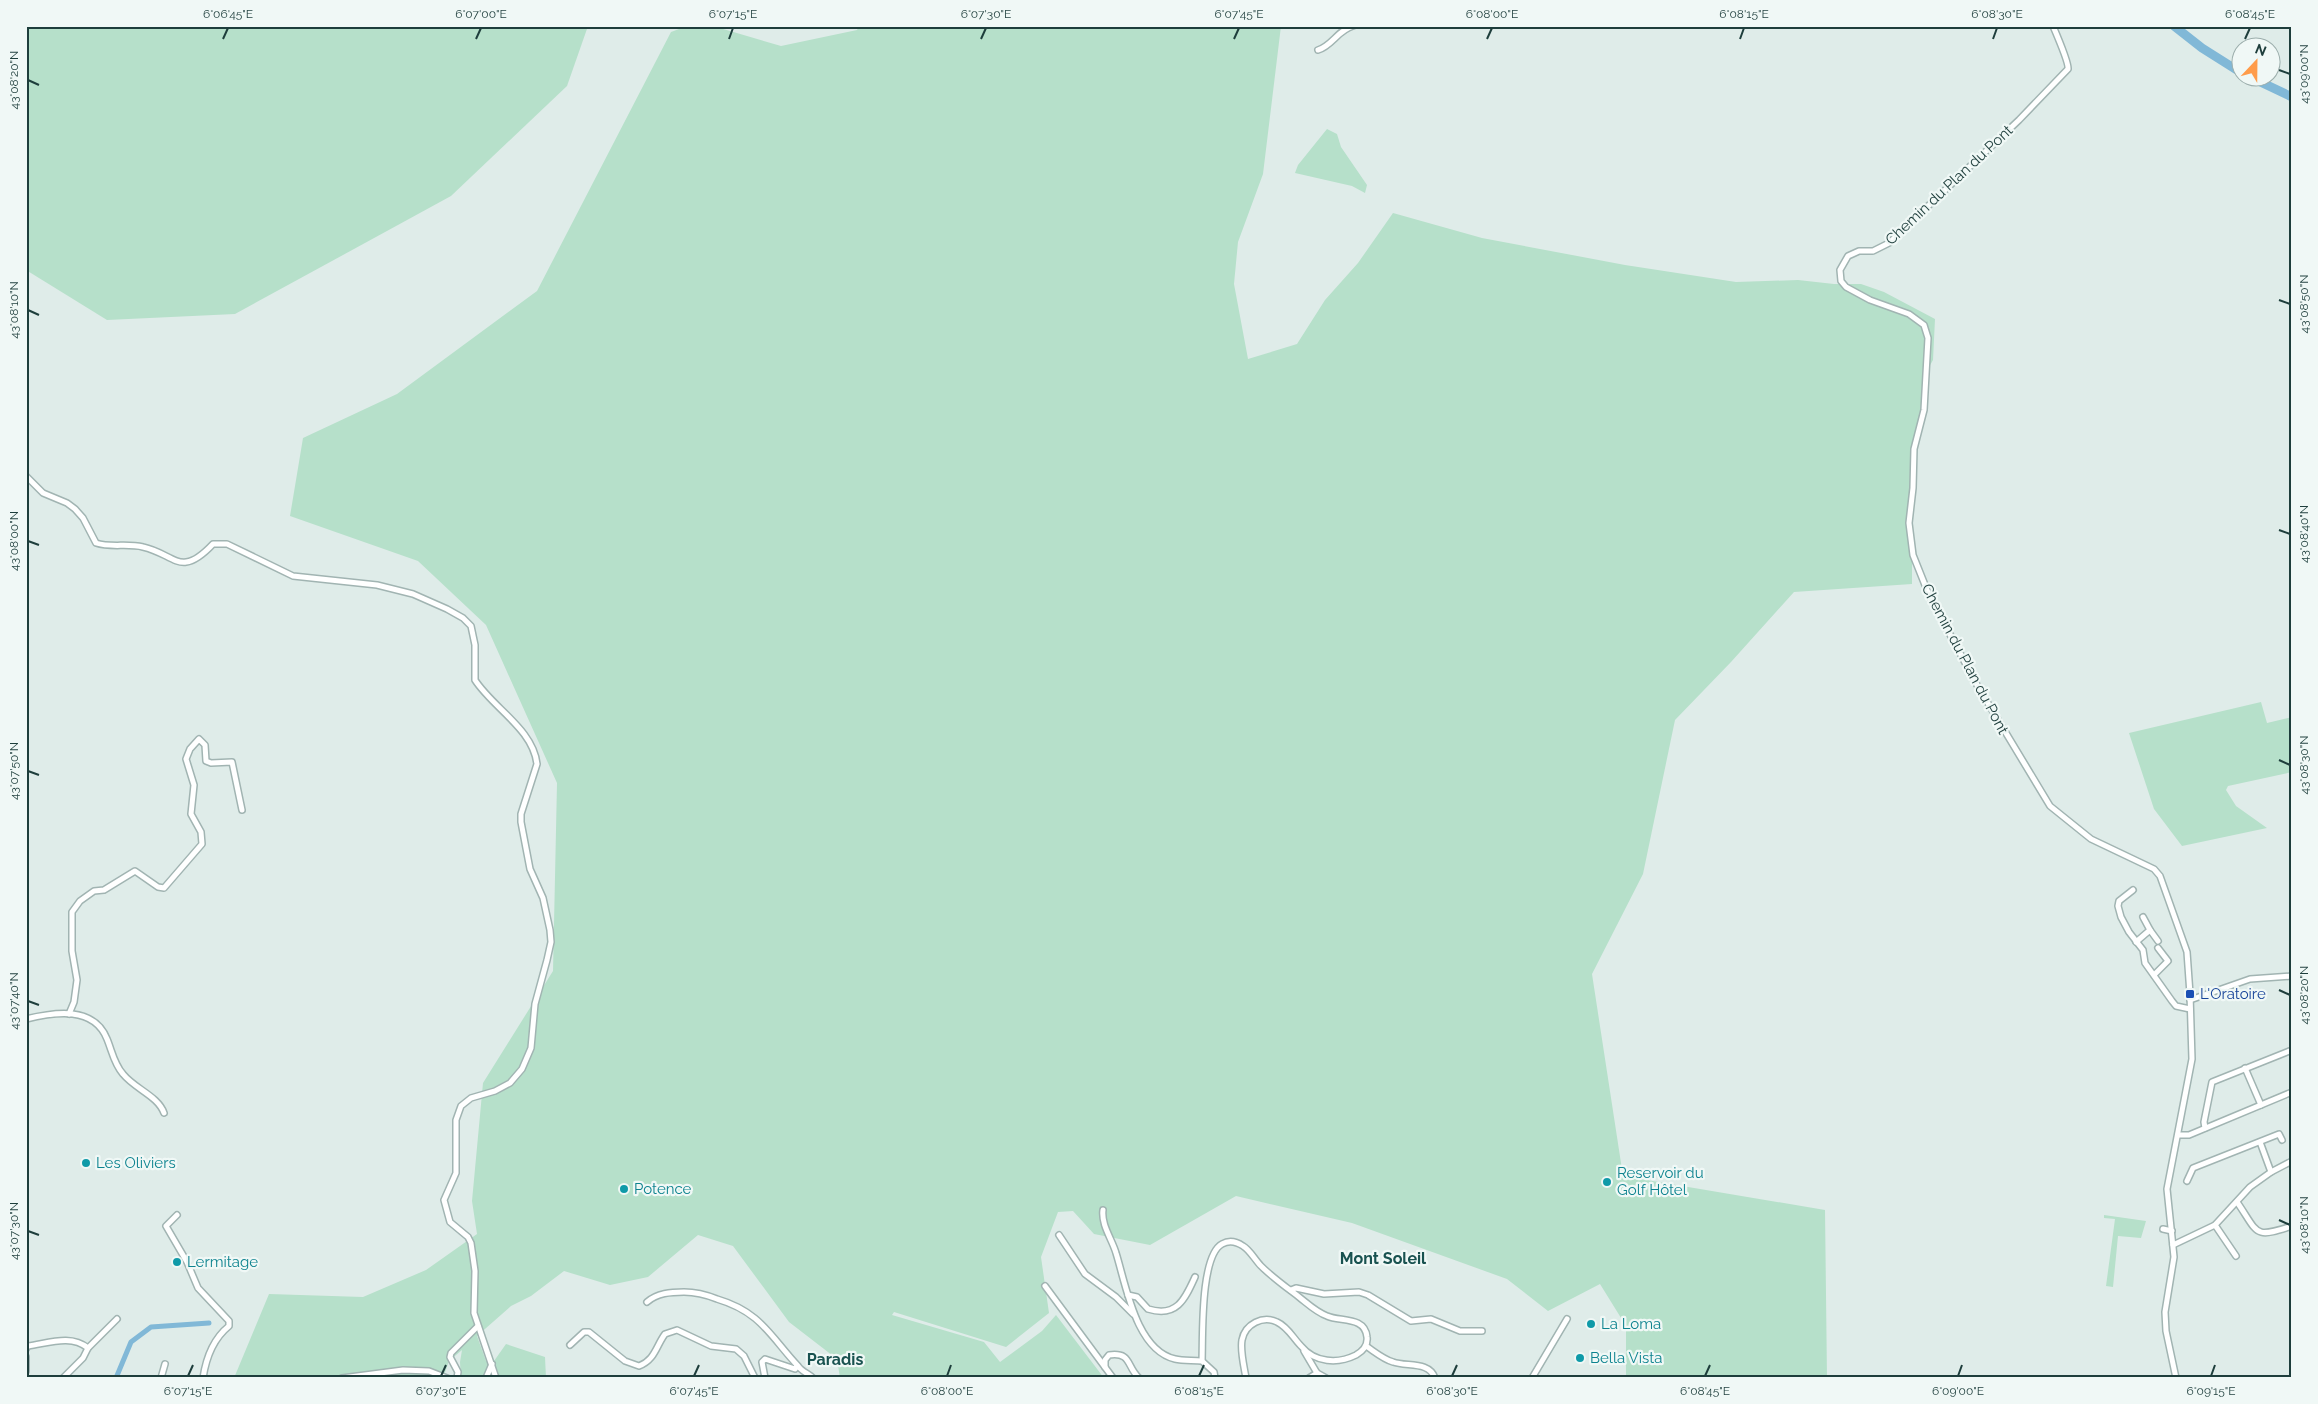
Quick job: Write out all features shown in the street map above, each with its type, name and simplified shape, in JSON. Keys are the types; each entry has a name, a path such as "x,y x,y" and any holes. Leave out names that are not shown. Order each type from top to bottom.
{"street":[{"path":"1318,50 1327,46 1347,28 1353,26"},
{"name":"Chemin du Plan du Pont","path":"2053,26 2060,50 2069,64 2068,69 2019,120 1889,243 1872,251 1859,251 1848,256 1840,270 1841,281 1846,287 1870,300 1909,314 1924,325 1928,338 1924,410 1919,436 1914,449 1913,488 1909,523 1913,555 1929,595 1976,685 2037,788 2050,806 2091,839 2145,863 2154,869 2160,876 2187,952 2192,1060 2167,1188 2172,1231 2173,1268 2167,1302 2166,1331 2176,1378"},
{"path":"26,476 43,493 67,503 75,509 83,518 96,544 103,546 142,546 181,562 203,555 213,544 227,544 293,576 377,584 397,589 447,609 463,618 471,626 475,645 475,680 523,734 536,757 536,769 521,814 521,822 530,869 545,905 551,942 536,994 531,1048 522,1069 516,1077 503,1087 466,1101 461,1106 456,1120 456,1173 446,1192 445,1208 450,1222 468,1237 471,1243 475,1272 473,1309 496,1378"},
{"path":"69,1014 74,1002 77,980 70,923 72,912 76,906 94,891 104,890 135,871 158,887 164,888 202,844 201,832 191,814 194,785 186,758 199,739 205,744 206,761 211,763 232,762 242,810"},
{"path":"2133,890 2119,901 2118,906 2128,932 2143,950 2145,963 2176,1006 2190,1009"},
{"path":"2143,917 2158,941"},
{"path":"2136,942 2150,930"},
{"path":"2154,975 2168,961 2158,948"},
{"path":"2190,1000 2250,979 2292,976"},
{"path":"26,1019 69,1014 82,1015 96,1021 106,1036 121,1072 134,1086 149,1094 164,1112"},
{"path":"2205,1128 2204,1122 2212,1082 2292,1050"},
{"path":"2245,1068 2261,1104"},
{"path":"2178,1135 2189,1135 2292,1092"},
{"path":"2187,1181 2193,1168 2279,1134 2282,1140"},
{"path":"2260,1142 2270,1172"},
{"path":"2173,1245 2215,1225 2250,1187 2270,1172 2292,1161"},
{"path":"2237,1202 2255,1229 2260,1233 2267,1234 2292,1226"},
{"path":"1103,1210 1103,1221 1112,1237 1138,1325 1149,1341 1164,1354 1175,1360 1202,1361 1208,1365 1215,1378"},
{"path":"177,1215 166,1226 187,1262 198,1288 229,1321 229,1326 221,1333 205,1360 203,1378"},
{"path":"2215,1225 2236,1256"},
{"path":"2163,1229 2172,1231"},
{"path":"1059,1235 1085,1274 1120,1301 1135,1317"},
{"path":"1202,1361 1206,1280 1210,1263 1216,1249 1222,1244 1232,1241 1245,1247 1263,1268 1326,1316 1336,1320 1350,1320 1359,1323 1364,1328 1367,1336 1366,1346 1361,1352 1336,1362 1326,1361 1302,1348"},
{"path":"1128,1295 1137,1297 1148,1309 1166,1311 1183,1301 1195,1277"},
{"path":"1044,1286 1112,1378"},
{"path":"1290,1290 1296,1288 1324,1294 1360,1292 1411,1321 1431,1318 1460,1330 1482,1331"},
{"path":"647,1302 652,1298 671,1292 688,1292 745,1309 776,1338 797,1366 813,1378"},
{"path":"2159,1301 2167,1302"},
{"path":"63,1378 83,1358 88,1348 117,1319"},
{"path":"1532,1378 1567,1319"},
{"path":"1246,1378 1242,1340 1252,1325 1260,1320 1278,1322 1287,1329 1302,1348 1317,1373 1326,1378"},
{"path":"457,1378 458,1372 450,1357 451,1353 478,1326"},
{"path":"570,1345 584,1332 589,1332 625,1361 636,1366 647,1363 665,1334 677,1330 711,1346 736,1349 744,1356 755,1378"},
{"path":"26,1350 28,1346 64,1340 78,1341 88,1348"},
{"path":"1366,1346 1395,1362 1421,1366 1429,1370 1436,1378"},
{"path":"1105,1367 1105,1360 1109,1355 1119,1354 1125,1356 1133,1372 1139,1378"},
{"path":"26,1357 26,1371"},
{"path":"765,1378 762,1362 765,1358 788,1368 795,1369 797,1366"},
{"path":"161,1378 164,1364"},
{"path":"486,1378 492,1364"},
{"path":"342,1378 416,1370 429,1371 446,1378"},
{"path":"1308,1378 1317,1373"}],"green space":[{"path":"26,26 588,26 567,86 451,196 235,314 107,320 26,270"},
{"path":"687,26 713,26 781,46 857,30 859,26 1281,26 1263,174 1238,242 1234,284 1248,359 1297,344 1325,300 1358,263 1393,213 1482,238 1625,265 1736,282 1798,280 1834,284 1861,284 1884,292 1935,319 1933,360 1925,374 1919,421 1912,445 1912,584 1794,592 1731,662 1675,720 1643,874 1592,974 1623,1176 1825,1210 1827,1378 1626,1378 1626,1326 1600,1284 1548,1311 1507,1279 1352,1223 1236,1196 1150,1245 1094,1234 1073,1211 1058,1212 1041,1257 1049,1313 1006,1347 894,1312 892,1315 984,1342 1000,1362 1042,1331 1056,1315 1104,1378 840,1378 837,1359 789,1322 733,1246 698,1235 648,1277 610,1285 564,1271 531,1296 511,1306 477,1336 486,1361 494,1361 506,1344 545,1357 546,1378 461,1378 460,1362 462,1350 449,1361 443,1378 234,1378 269,1294 363,1297 426,1270 477,1234 472,1201 483,1083 553,971 557,783 486,625 418,561 290,516 303,438 397,394 537,291 671,32"},
{"path":"1327,129 1337,134 1341,147 1367,185 1365,193 1352,186 1295,173 1298,165"},
{"path":"2261,702 2267,723 2292,717 2292,772 2228,786 2226,790 2236,806 2267,828 2182,846 2154,809 2129,733"},
{"path":"2104,1215 2146,1221 2141,1238 2118,1236 2113,1287 2106,1286 2115,1219 2104,1218"}],"waterway":[{"path":"2174,26 2202,48 2230,66"},
{"path":"2273,88 2292,97"},
{"path":"116,1378 131,1342 151,1327 209,1323"}],"place":[{"name":"L'Oratoire","path":"2190,994"},
{"name":"Les Oliviers","path":"86,1163"},
{"name":"Reservoir du Golf Hôtel","path":"1607,1182"},
{"name":"Potence","path":"624,1189"},
{"name":"Lermitage","path":"177,1262"},
{"name":"La Loma","path":"1591,1324"},
{"name":"Bella Vista","path":"1580,1358"}],"district":[{"name":"Mont Soleil","path":"1383,1258"},
{"name":"Paradis","path":"835,1359"}]}
